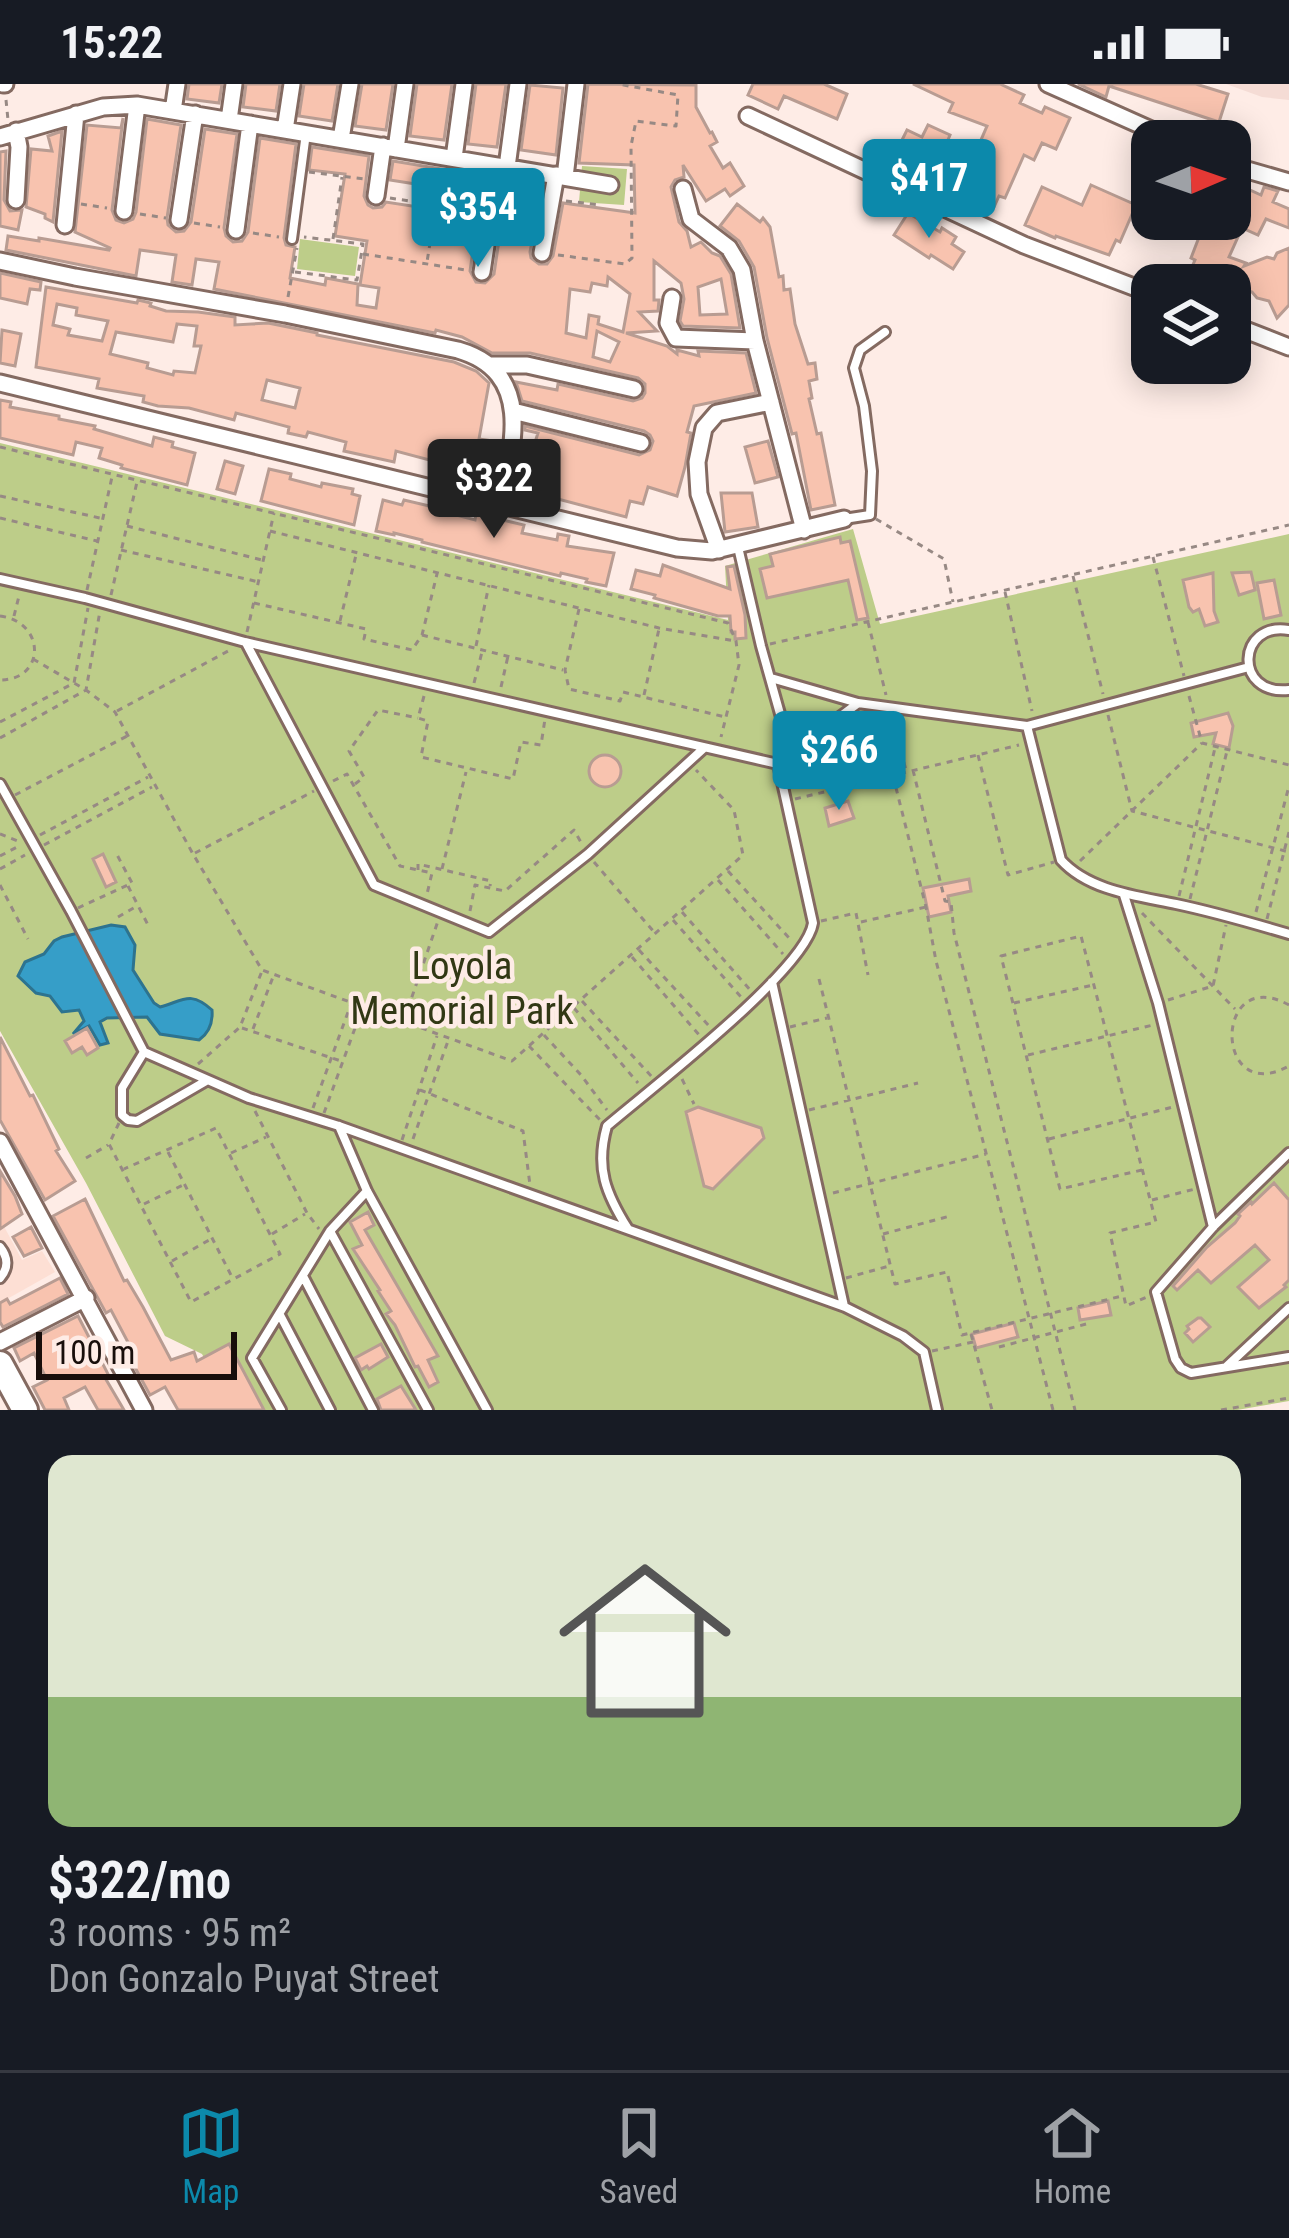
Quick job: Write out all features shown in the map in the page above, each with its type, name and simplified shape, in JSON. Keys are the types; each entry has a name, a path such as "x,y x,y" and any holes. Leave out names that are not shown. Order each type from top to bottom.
{"main road":[{"path":"0,1364 25,1410"}],"street":[{"path":"173,111 177,84"},
{"path":"229,120 234,84"},
{"path":"285,130 292,84"},
{"path":"341,139 350,84"},
{"path":"377,188 405,84"},
{"path":"454,158 464,84"},
{"path":"482,272 518,84"},
{"path":"542,253 577,84"},
{"path":"1048,84 1131,121"},
{"path":"124,211 137,105"},
{"path":"16,200 19,147 8,134 103,107 137,105 610,185"},
{"path":"65,225 76,114"},
{"path":"179,220 195,114"},
{"path":"748,116 1024,245 1131,286"},
{"path":"236,230 250,124"},
{"path":"1251,171 1289,182"},
{"path":"683,189 691,219 729,248 742,270 755,341 804,530"},
{"path":"0,261 286,314 482,358 503,385 513,411 514,439 499,504"},
{"path":"672,298 668,323 676,338 755,341"},
{"path":"1251,332 1289,347"},
{"path":"491,365 527,365 634,389"},
{"path":"0,383 664,546 719,550 844,519"},
{"path":"719,550 699,494 697,462 704,428 717,413 771,402"},
{"path":"513,411 641,443"},
{"path":"0,1142 144,1410"},
{"path":"0,1342 86,1298"}],"lane":[{"path":"292,237 306,133"},
{"path":"844,519 870,515 872,471 854,368 860,350 885,332"},
{"path":"738,547 791,753"},
{"path":"0,579 245,642 778,764"},
{"path":"1289,630 1262,634 1248,654 1256,681 1266,688 1289,690"},
{"path":"245,642 374,885 489,932 588,854 704,748"},
{"path":"769,677 858,703 1031,725 1249,668"},
{"path":"778,764 858,703"},
{"path":"1031,725 1030,742 1061,860 1070,870 1124,895 1182,905 1289,934"},
{"path":"628,1230 608,1196 600,1149 610,1123 757,998 792,963 811,934 813,923 778,764"},
{"path":"0,784 143,1052 249,1098 845,1307 924,1352 937,1410"},
{"path":"1124,895 1158,1004 1213,1227"},
{"path":"772,982 845,1307"},
{"path":"143,1052 122,1088 122,1115 128,1120 136,1121 206,1081"},
{"path":"338,1126 367,1191 487,1410"},
{"path":"1289,1153 1213,1227 1156,1292 1174,1359 1191,1373 1289,1357"},
{"path":"281,1410 252,1358 328,1235 367,1191"},
{"path":"328,1235 428,1410"},
{"path":"0,1247 7,1268 0,1278"},
{"path":"304,1276 374,1410"},
{"path":"1225,1368 1289,1308"},
{"path":"279,1313 330,1410"}],"path":[{"path":"4,84 8,134"},
{"path":"542,253 625,264 632,258 631,146 636,121 676,126 678,95 618,84"},
{"path":"301,170 342,176 436,205"},
{"path":"333,240 342,176"},
{"path":"610,185 632,208"},
{"path":"427,263 437,195"},
{"path":"561,200 601,205"},
{"path":"292,237 363,244 358,280 293,272"},
{"path":"286,314 298,240 292,237"},
{"path":"362,254 482,272"},
{"path":"0,447 728,623 740,665 718,752"},
{"path":"74,683 112,475"},
{"path":"0,738 86,690 137,480"},
{"path":"0,496 102,519"},
{"path":"115,712 245,642 274,513"},
{"path":"870,515 944,560 952,602"},
{"path":"0,518 98,542"},
{"path":"760,646 1289,525"},
{"path":"127,526 263,560"},
{"path":"270,531 659,628 736,641"},
{"path":"121,550 259,582"},
{"path":"339,623 356,552"},
{"path":"254,603 366,629 364,639 412,650 422,635 437,572"},
{"path":"1072,574 1132,811"},
{"path":"14,617 22,584"},
{"path":"476,648 489,585"},
{"path":"1004,590 1031,725"},
{"path":"579,608 565,670 569,689 620,701 623,692 726,717"},
{"path":"0,616 14,617 28,627 35,642 33,659 24,673 0,680"},
{"path":"644,697 659,628"},
{"path":"422,635 565,670"},
{"path":"471,694 483,650"},
{"path":"498,700 508,656"},
{"path":"33,659 115,712 262,970 512,1061 743,855 734,810 690,764"},
{"path":"0,722 74,683"},
{"path":"418,718 428,684"},
{"path":"353,785 364,777 349,751 379,710 428,721 421,757 513,779 521,742 541,746 546,711"},
{"path":"8,798 129,735"},
{"path":"787,801 1030,742"},
{"path":"1070,870 1202,743"},
{"path":"1182,905 1216,746"},
{"path":"1182,905 1227,749"},
{"path":"978,754 1008,874 1061,860"},
{"path":"442,869 467,769"},
{"path":"913,770 945,901 951,902 954,933 1075,1410"},
{"path":"193,854 347,774 400,866 433,874 423,906"},
{"path":"0,868 150,776"},
{"path":"893,776 936,962 1054,1410"},
{"path":"0,856 155,785"},
{"path":"1253,924 1289,786"},
{"path":"1132,811 1287,851"},
{"path":"468,924 475,885 505,891 574,830 588,854 655,934"},
{"path":"1265,926 1289,832"},
{"path":"0,834 34,844"},
{"path":"71,911 132,883 115,851"},
{"path":"418,870 418,864 490,881 489,888"},
{"path":"727,870 801,951"},
{"path":"717,878 792,963"},
{"path":"0,885 28,938"},
{"path":"128,885 148,925"},
{"path":"1124,895 1238,1012"},
{"path":"118,916 138,905"},
{"path":"859,922 926,907"},
{"path":"681,911 757,998"},
{"path":"813,923 856,913 868,975"},
{"path":"403,1022 440,914"},
{"path":"1214,986 1227,917"},
{"path":"672,919 748,1005"},
{"path":"1142,1170 1060,1189 1001,956 1081,936 1156,1222 1110,1233 1126,1306 1156,1292"},
{"path":"638,949 716,1033"},
{"path":"631,956 706,1042"},
{"path":"187,1073 240,1027 262,970"},
{"path":"253,1031 274,975"},
{"path":"819,979 895,1284 947,1272 962,1335 1124,1296"},
{"path":"1013,1003 1094,985"},
{"path":"1158,1004 1214,986"},
{"path":"1289,1005 1268,998 1251,1001 1238,1012 1229,1034 1232,1050 1253,1071 1277,1072 1289,1066"},
{"path":"581,1000 658,1083"},
{"path":"310,1116 351,1003"},
{"path":"322,1120 362,1007"},
{"path":"573,1007 646,1093"},
{"path":"783,1029 829,1018"},
{"path":"1026,1056 1163,1023"},
{"path":"240,1027 344,1061"},
{"path":"404,1151 438,1034"},
{"path":"543,1034 581,1075 610,1123"},
{"path":"404,1151 449,1038"},
{"path":"529,1046 610,1123"},
{"path":"676,1066 694,1104"},
{"path":"801,1112 918,1083"},
{"path":"420,1090 523,1131 531,1196"},
{"path":"249,1098 307,1213 328,1235"},
{"path":"1047,1139 1183,1105"},
{"path":"86,1158 110,1144 122,1115"},
{"path":"110,1144 191,1302 280,1253 216,1127 124,1169"},
{"path":"230,1154 266,1137"},
{"path":"167,1150 233,1279"},
{"path":"820,1196 988,1154"},
{"path":"142,1205 184,1184"},
{"path":"1150,1200 1203,1187"},
{"path":"271,1234 307,1213"},
{"path":"883,1234 950,1216"},
{"path":"171,1262 212,1238"},
{"path":"838,1280 891,1265"},
{"path":"999,1347 1090,1323"},
{"path":"970,1332 992,1410"},
{"path":"924,1352 973,1342"},
{"path":"1221,1410 1289,1398"}],"shaded area":[{"path":"1226,84 1289,84 1289,100 1262,97"},
{"path":"0,1219 22,1260 42,1251 55,1272 0,1303"}],"green space":[{"path":"582,166 627,169 624,205 579,202"},
{"path":"300,239 359,247 355,276 297,269"},
{"name":"Loyola Memorial Park","path":"0,443 728,620 725,566 853,529 880,624 1289,534 1289,1401 1237,1410 232,1410 202,1354 165,1336 0,1031"}],"water":[{"path":"111,925 125,927 135,945 133,970 154,1003 160,1007 192,999 212,1010 210,1027 199,1040 160,1034 147,1017 107,1018 100,1022 108,1043 100,1045 89,1026 73,1034 84,1021 79,1010 62,1012 50,996 36,993 18,976 25,962 44,954 54,941"}],"building":[{"path":"189,84 222,84 219,103 187,99"},
{"path":"246,84 280,84 276,111 243,107"},
{"path":"304,84 338,84 332,121 299,116"},
{"path":"362,84 393,84 386,130 355,126"},
{"path":"417,84 452,84 444,140 410,136"},
{"path":"476,84 506,84 497,147 468,144"},
{"path":"588,84 696,85 696,107 717,142 710,146 723,168 730,163 744,186 730,196 725,189 706,201 683,165 684,177 671,187 691,247 701,242 720,256 731,274 740,328 683,326 681,283 654,261 658,311 639,312 657,331 626,333 677,354 677,350 699,356 698,351 746,353 756,393 694,406 677,496 648,487 643,504 630,501 626,517 520,489 538,433 525,426 639,455 650,450 650,435 522,401 516,382 557,390 558,384 633,401 645,393 645,384 638,378 530,353 492,353 436,330 214,289 219,262 196,259 192,285 172,282 176,255 140,250 136,276 6,250 8,236 109,250 75,232 87,125 121,128 123,118 112,210 116,220 124,223 136,212 147,119 181,125 167,218 176,232 184,231 191,222 205,129 237,134 224,228 233,242 242,241 248,232 260,138 296,144 284,238 286,245 295,247 290,278 325,285 326,278 358,284 357,305 376,308 379,288 360,285 367,241 335,236 345,174 309,170 312,147 369,156 364,196 373,208 386,202 438,210 441,188 390,180 393,161 484,176 470,271 476,282 485,283 494,274 508,180 542,186 530,252 539,264 547,264 553,256 563,203 635,213 634,165 579,163","holes":["608,277 630,294 623,332 598,324 599,317 589,315 586,338 566,333 570,289 590,292 592,283 607,286","721,279 727,314 700,315 698,287","597,331 619,342 610,362 593,357"]},
{"path":"753,84 824,84 847,94 837,119 784,96 778,109 748,95"},
{"path":"913,84 1000,84 1024,95 1020,103 1070,118 1056,149 1042,143 1034,160 1024,155 1005,198 999,196 994,207 892,160 907,130 922,137 928,125 950,135 945,147 967,157 972,147 977,149 987,126 949,112 953,103"},
{"path":"1078,84 1196,84 1228,94 1220,120 1109,86 1106,97"},
{"path":"530,85 563,88 556,155 521,150"},
{"path":"62,131 53,222 26,207 31,149 52,151 48,136"},
{"path":"6,151 4,200 10,211 22,210 18,230 0,226 0,152"},
{"path":"1091,185 1131,203 1131,217 1109,255 1025,225 1042,187 1082,205"},
{"path":"1264,187 1278,191 1273,202 1289,209 1289,228 1266,219 1258,235 1251,232 1251,190 1261,195"},
{"path":"737,204 770,227 779,277 783,276 784,290 790,289 808,364 815,363 817,379 809,381 809,399 835,505 811,510 754,267 739,241 720,226"},
{"path":"908,213 956,237 952,244 964,252 953,269 894,235"},
{"path":"1198,240 1237,240 1229,257 1246,263 1193,264"},
{"path":"1289,248 1289,305 1277,318 1269,301 1252,292 1249,264 1274,259"},
{"path":"0,273 41,282 40,290 30,289 27,304 0,298"},
{"path":"46,287 138,300 166,311 235,317 235,325 268,323 454,362 476,371 489,383 479,439 500,442 492,482 439,469 441,463 396,451 394,462 344,451 346,442 308,432 306,437 288,433 289,427 236,413 234,420 189,408 158,406 143,402 144,396 97,388 99,379 36,367","holes":["57,304 77,308 76,315 108,321 102,341 68,335 70,329 53,325","177,324 197,326 194,346 201,346 195,373 174,371 173,375 110,354 116,332 173,342","267,380 300,388 295,408 262,400"]},
{"path":"2,330 21,334 15,366 0,363"},
{"path":"0,400 11,402 10,407 59,416 152,446 154,437 173,442 172,447 195,453 187,485 121,468 99,458 102,448 76,442 73,455 0,438"},
{"path":"768,441 778,477 755,483 745,447"},
{"path":"225,461 243,466 235,494 217,489"},
{"path":"269,469 321,487 322,483 353,489 352,494 360,496 354,525 261,501"},
{"path":"721,493 752,493 758,527 725,532"},
{"path":"383,500 443,506 453,509 452,514 475,520 476,514 524,525 522,533 557,540 558,534 569,536 567,546 614,553 606,586 376,531"},
{"path":"840,537 841,543 850,541 868,618 857,620 848,580 767,598 760,569 773,566 770,554"},
{"path":"663,565 730,589 727,567 734,566 746,638 735,639 730,616 631,589 636,570 660,576"},
{"path":"1251,572 1255,590 1239,595 1232,573"},
{"path":"1213,573 1218,622 1205,626 1199,609 1193,612 1189,607 1183,580"},
{"path":"1274,580 1281,615 1264,619 1257,583"},
{"path":"1228,713 1233,726 1229,748 1213,744 1216,733 1194,737 1191,723"},
{"path":"605,755 616,760 621,771 616,782 605,787 594,782 589,771 594,760"},
{"path":"848,801 854,818 829,826 825,808"},
{"path":"103,854 116,882 106,887 93,859"},
{"path":"969,879 971,891 948,896 951,912 929,917 923,888"},
{"path":"87,1028 98,1048 87,1055 82,1047 72,1053 65,1041"},
{"path":"0,1037 75,1181 45,1200 0,1120"},
{"path":"698,1107 761,1128 764,1138 713,1189 704,1186 686,1112"},
{"path":"0,1171 22,1214 0,1229"},
{"path":"1274,1183 1289,1200 1286,1287 1259,1308 1238,1287 1269,1260 1255,1245 1211,1283 1198,1270 1177,1290 1173,1286 1207,1247"},
{"path":"85,1199 124,1281 171,1360 194,1352 197,1361 229,1344 264,1410 178,1410 165,1387 150,1395 111,1310 106,1313 53,1216"},
{"path":"368,1212 374,1225 365,1230 438,1356 428,1360 438,1382 429,1387 386,1314 391,1311 380,1290 353,1249 362,1245 350,1222"},
{"path":"31,1227 42,1248 24,1256 13,1237"},
{"path":"60,1278 68,1294 3,1327 0,1303 7,1299 10,1304"},
{"path":"1108,1301 1111,1315 1080,1320 1078,1308"},
{"path":"78,1316 124,1410 98,1410 85,1387 64,1398 69,1410 45,1410 33,1387 47,1380 34,1353 20,1361 14,1348"},
{"path":"1198,1318 1210,1327 1193,1342 1185,1333"},
{"path":"1014,1323 1018,1337 976,1348 972,1334"},
{"path":"381,1344 388,1357 361,1370 355,1358"},
{"path":"401,1386 416,1410 381,1410 377,1399"}]}
